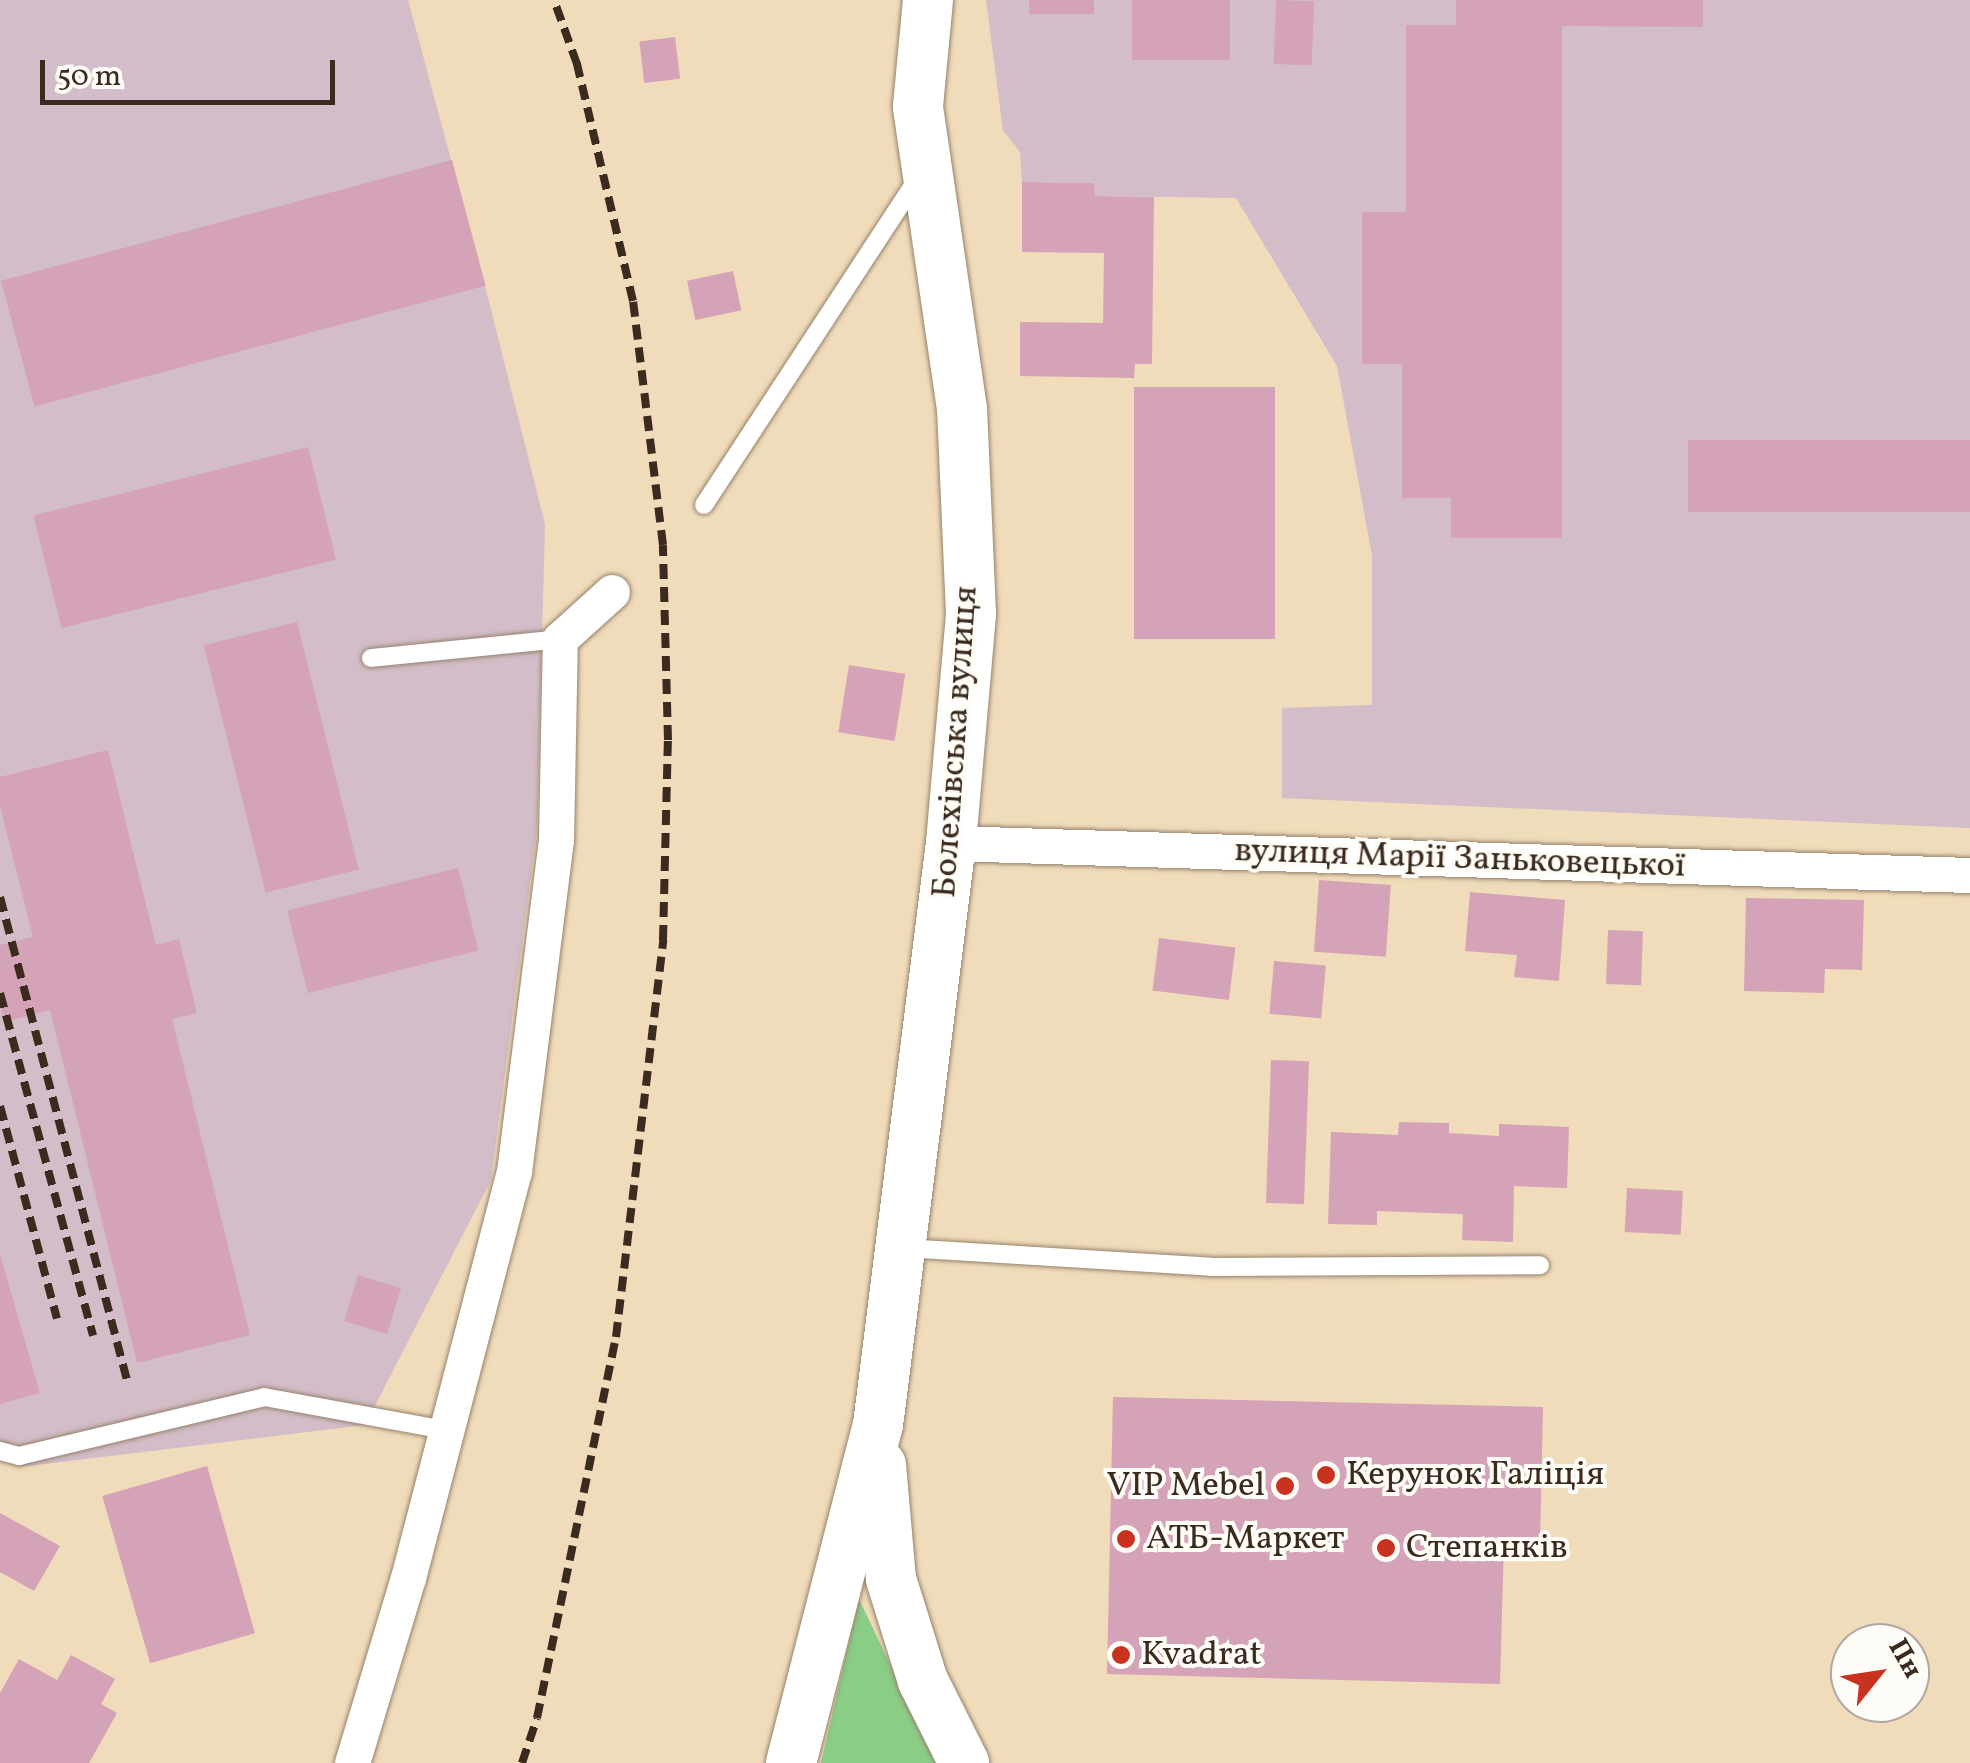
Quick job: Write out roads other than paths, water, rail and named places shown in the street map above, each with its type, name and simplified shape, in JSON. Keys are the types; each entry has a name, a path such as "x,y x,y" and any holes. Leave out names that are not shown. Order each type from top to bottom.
{"main road":[{"name":"Болехівська вулиця","path":"791,1763 878,1425 951,843 971,614 962,410 918,106 928,0"},
{"name":"Болехівська вулиця","path":"878,1425 891,1579 923,1682 964,1763"}],"street":[{"path":"352,1763 514,1172 556,841 560,639 612,592"},
{"name":"вулиця Марії Заньковецької","path":"951,843 1970,874"}],"lane":[{"path":"704,505 925,166"},
{"path":"372,658 560,639"},
{"path":"903,1248 1211,1266 1540,1265"},
{"path":"0,1451 18,1456 264,1396 446,1430"}],"railway":[{"path":"522,1763 537,1718 616,1337 663,940 668,740 663,545 633,301 577,64 554,0"},
{"path":"0,897 128,1384"},
{"path":"0,993 93,1336"},
{"path":"0,1106 57,1318"}],"place":[{"name":"Керунок Галіція","path":"1326,1475"},
{"name":"VIP Mebel","path":"1285,1486"},
{"name":"АТБ-Маркет","path":"1126,1539"},
{"name":"Степанків","path":"1386,1548"},
{"name":"Kvadrat","path":"1121,1655"}]}
